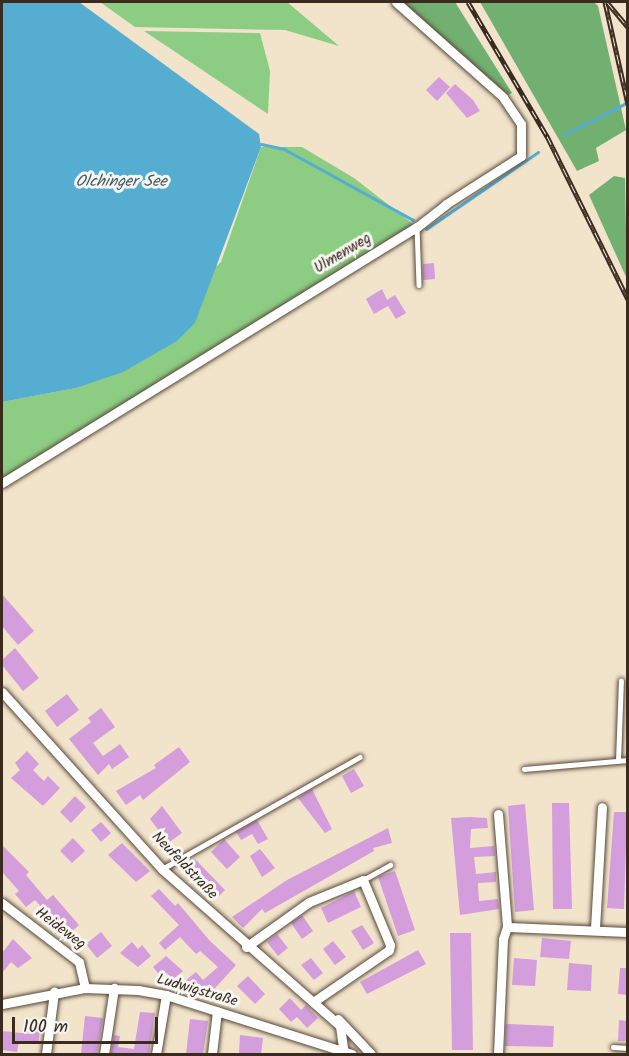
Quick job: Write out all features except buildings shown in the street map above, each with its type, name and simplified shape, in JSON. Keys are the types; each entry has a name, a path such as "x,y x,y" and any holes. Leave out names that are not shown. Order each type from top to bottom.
{"street":[{"name":"Ulmenweg","path":"2,483 417,227 446,204 521,156 523,141 520,124 503,97 396,2"},
{"name":"Neufeldstraße","path":"2,692 162,869 246,947 328,1014 344,1036 347,1054"},
{"path":"595,928 602,807"},
{"path":"498,814 507,927 503,939 498,1054"},
{"path":"246,947 309,902 363,880 390,945 389,950 313,1002"},
{"name":"Heideweg","path":"3,908 79,962 85,988"},
{"path":"507,927 595,928 627,932"},
{"name":"Ludwigstraße","path":"2,1004 54,992 85,988 114,988 166,995 347,1054"},
{"path":"104,1054 114,988"},
{"path":"46,1054 54,992"},
{"path":"156,1054 166,995"},
{"path":"212,1054 218,1011"},
{"path":"328,1014 348,1026 371,1054"}],"lane":[{"path":"417,227 419,285"},
{"path":"618,761 621,681"},
{"path":"162,869 360,757"},
{"path":"524,769 627,760"},
{"path":"363,880 390,865"},
{"path":"613,1047 627,1048"}],"green space":[{"path":"100,2 287,2 339,46 285,30 135,27"},
{"path":"402,2 455,2 512,93 508,95"},
{"path":"480,2 594,2 598,6 626,130 596,148 599,161 577,171"},
{"path":"144,31 260,33 270,71 268,114"},
{"path":"261,147 302,147 354,178 417,227 2,483 2,402 76,388 221,262"},
{"path":"614,176 625,178 627,279 589,195"}],"water":[{"name":"Olchinger See","path":"2,2 79,2 259,134 261,147 195,323 177,341 123,372 76,388 2,402"}],"waterway":[{"path":"565,134 628,102"},
{"path":"261,144 284,149 413,220"},
{"path":"426,229 538,152"}],"railway":[{"path":"468,2 547,136 628,299"},
{"path":"605,2 628,104"},
{"path":"607,2 628,27"}]}
